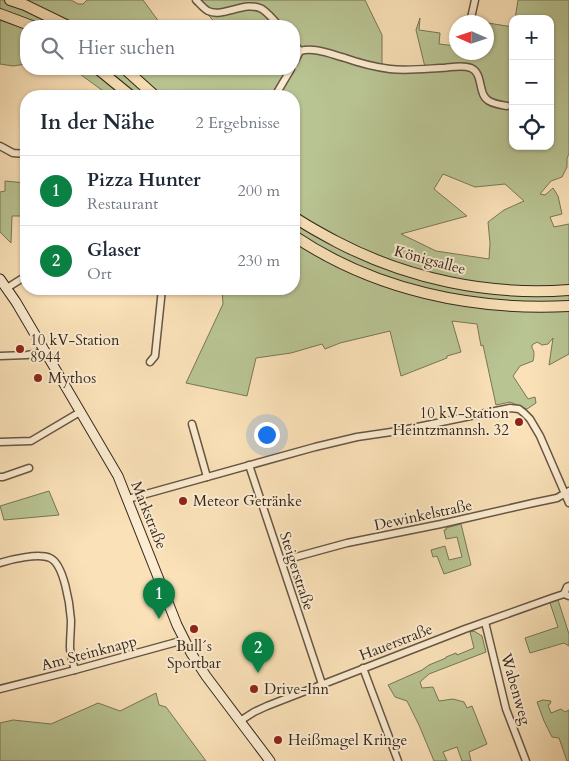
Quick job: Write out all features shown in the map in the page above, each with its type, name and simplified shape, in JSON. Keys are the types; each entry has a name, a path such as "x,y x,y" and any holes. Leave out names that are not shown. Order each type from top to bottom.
{"main road":[{"path":"10,0 26,5 56,20"},
{"path":"0,14 20,22"},
{"path":"105,75 124,90"},
{"path":"132,75 148,90"},
{"name":"Königsallee","path":"300,221 359,253 428,277 484,288 535,291 569,290"},
{"path":"300,240 352,268 408,289 481,304 540,308 569,306"},
{"name":"Markstraße","path":"0,280 7,288 118,476 184,640 197,664 270,761"}],"street":[{"path":"196,0 209,12 224,11 244,6 258,7 263,9 273,20"},
{"path":"472,15 475,0"},
{"path":"300,51 308,49 325,52 387,69 461,66 473,69 480,79 484,97 489,101 507,106"},
{"path":"278,90 286,75"},
{"path":"0,146 13,153 20,154"},
{"path":"7,288 20,280"},
{"path":"150,362 155,356 161,295"},
{"path":"0,356 45,352"},
{"path":"128,499 336,442 510,408 519,409 530,419 567,492 569,503"},
{"path":"0,442 31,441 80,412"},
{"path":"192,424 207,477"},
{"name":"Steigerstraße","path":"249,465 322,684"},
{"path":"0,477 29,468"},
{"name":"Dewinkelstraße","path":"280,561 344,544 533,504 557,498 567,492"},
{"path":"0,563 35,557 50,558 55,561 62,576 69,605 71,621 70,649 75,670"},
{"name":"Hauerstraße","path":"240,721 256,711 363,668 486,622 566,595 566,588 569,586"},
{"name":"Wabenweg","path":"486,622 506,709 526,761"},
{"name":"Am Steinknapp","path":"0,689 184,640"},
{"path":"363,668 398,761"}],"green space":[{"path":"0,0 71,0 78,4 83,4 87,0 143,0 158,20 20,20 20,65 0,64"},
{"path":"194,0 365,0 382,35 382,64 397,67 425,67 416,30 420,18 419,30 440,33 439,44 449,45 449,60 494,60 494,24 509,26 509,150 554,150 554,15 516,15 518,0 569,0 569,154 567,167 562,177 551,181 540,194 545,195 553,188 558,196 562,214 550,217 554,227 569,224 569,354 549,365 553,338 548,344 542,345 537,342 532,345 534,351 533,361 520,366 513,376 528,399 535,397 536,403 527,409 510,402 496,405 477,324 452,321 461,352 401,376 390,331 340,343 325,349 322,344 291,353 256,358 247,396 186,383 223,304 222,295 300,295 300,90 102,90 81,75 300,75 300,20 212,20","holes":["443,174 475,187 505,184 524,201 504,210 488,222 489,259 436,251 401,234 467,216 434,189"]},
{"path":"5,181 20,182 20,216 12,216 11,243 0,232 0,192 5,191"},
{"path":"49,491 59,515 4,520 0,506"},
{"path":"461,524 471,565 444,574 437,556 433,557 431,550 445,546 449,560 462,557 457,537 446,539 444,530"},
{"path":"558,600 569,634 569,646 564,643 530,653 525,638 558,627 550,603"},
{"path":"474,631 482,636 486,652 429,674 420,682 422,688 433,687 439,701 453,699 464,702 467,708 472,706 487,744 469,752 471,761 462,761 457,747 443,752 447,761 434,761 407,701 395,697 388,685 446,657 474,648 470,632"},
{"path":"156,693 159,705 166,707 206,761 0,761 0,723 13,720 51,724 98,703 120,711"},
{"path":"543,700 551,701 548,705 551,713 561,709 565,712 569,710 569,761 567,761 559,738 552,737 544,721 537,702"}],"place":[{"name":"10 kV-Station 8944","path":"20,349"},
{"name":"Mythos","path":"38,378"},
{"name":"10 kV-Station Heintzmannsh. 32","path":"519,422"},
{"name":"Meteor Getränke","path":"183,501"},
{"name":"Pizza Hunter","path":"159,619"},
{"name":"Bull´s Sportbar","path":"194,629"},
{"name":"Glaser","path":"258,673"},
{"name":"Drive-Inn","path":"254,689"},
{"name":"Heißmagel Kringe","path":"278,740"}]}
